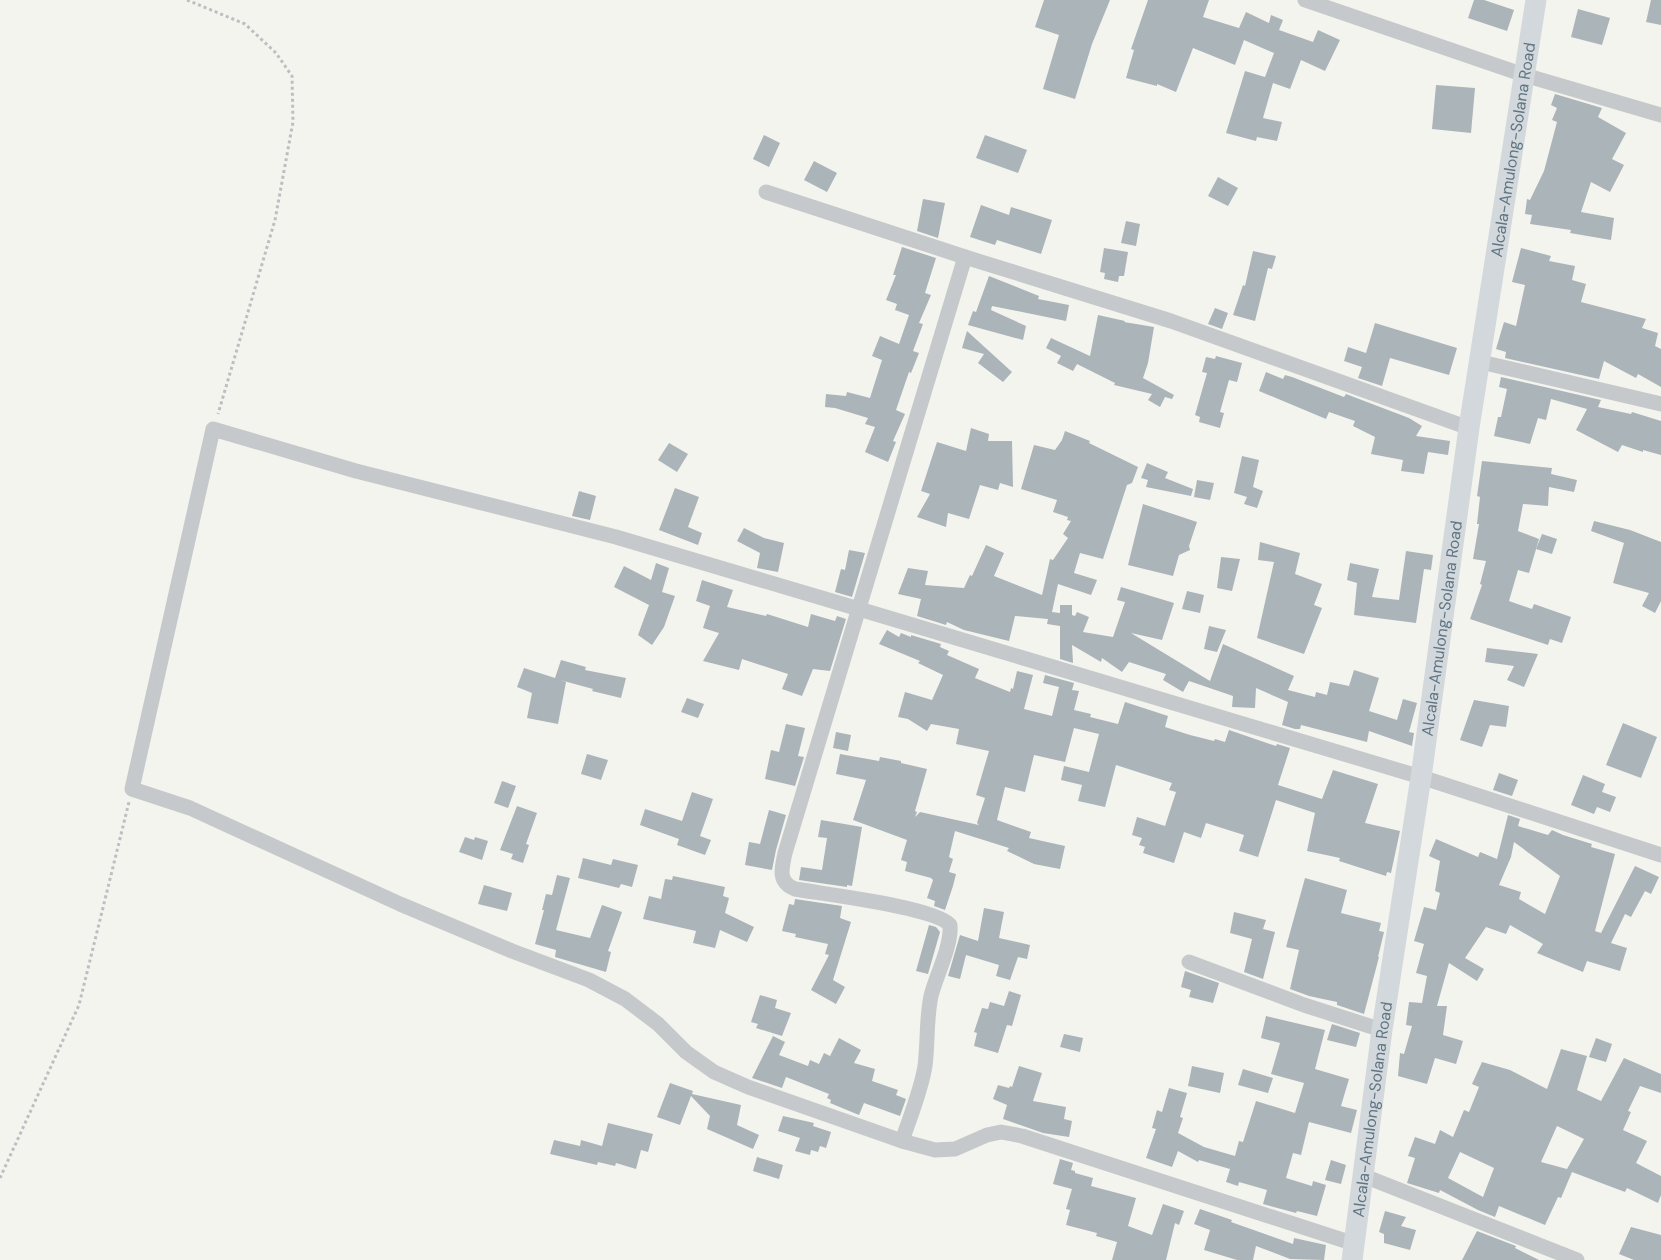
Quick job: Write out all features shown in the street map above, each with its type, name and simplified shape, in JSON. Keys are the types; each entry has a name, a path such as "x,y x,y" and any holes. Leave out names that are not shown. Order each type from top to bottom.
{"main road":[{"name":"Alcala-Amulong-Solana Road","path":"1353,1252 1382,1030 1421,777 1469,428 1536,0"}],"street":[{"path":"1305,0 1524,75 1661,115"},
{"path":"766,192 1171,321 1469,428"},
{"path":"902,1141 925,1065 931,996 948,941 950,925 938,916 795,889 784,883 782,878 785,853 965,257"},
{"path":"1480,362 1661,404"},
{"path":"1353,1252 1022,1136 1001,1132 987,1135 954,1149 934,1150 748,1087 714,1072 686,1052 658,1024 625,999 589,980 512,951 400,904 190,808 132,789 213,429 356,471 616,537 1421,777 1661,855"},
{"path":"1189,962 1304,1005 1382,1030"},
{"path":"1364,1176 1578,1260"}],"path":[{"path":"187,0 245,24 276,53 292,76 292,122 275,220 213,429"},
{"path":"0,1178 79,1005 132,789"}],"building":[{"path":"1044,0 1110,0 1092,44 1075,99 1043,89 1059,35 1035,27"},
{"path":"1148,0 1209,0 1203,17 1239,28 1246,12 1269,23 1271,15 1283,20 1279,30 1313,42 1318,30 1340,40 1325,71 1301,60 1290,89 1273,83 1263,118 1282,122 1277,141 1257,137 1256,141 1226,133 1245,71 1265,77 1274,53 1244,40 1235,65 1193,48 1176,92 1157,84 1157,86 1126,78 1134,50 1131,49"},
{"path":"1474,0 1484,0 1514,10 1507,31 1468,18"},
{"path":"1651,0 1661,0 1661,25 1646,22"},
{"path":"1578,9 1610,18 1602,45 1571,37"},
{"path":"1436,85 1475,88 1471,133 1432,129"},
{"path":"1555,94 1602,108 1598,117 1626,133 1612,159 1624,165 1610,192 1591,182 1581,212 1614,218 1611,240 1570,233 1571,230 1530,224 1532,215 1525,214 1527,199 1530,200 1544,171 1557,122 1552,120 1557,108 1551,105"},
{"path":"764,135 780,143 769,167 753,159"},
{"path":"985,135 1027,150 1018,173 976,158"},
{"path":"814,161 837,173 827,192 804,180"},
{"path":"1218,177 1238,188 1228,206 1208,196"},
{"path":"923,199 945,203 938,238 917,231"},
{"path":"981,205 1009,215 1011,207 1052,220 1041,254 997,240 995,245 970,237"},
{"path":"1126,221 1140,224 1136,246 1121,243"},
{"path":"902,247 936,258 925,293 931,295 919,323 923,324 913,351 919,353 911,373 909,372 896,410 905,414 893,441 896,442 888,462 865,452 875,427 865,424 868,418 825,407 826,394 846,396 847,392 870,398 882,360 872,356 880,336 899,344 909,315 895,310 897,304 886,300 896,275 893,275"},
{"path":"1104,248 1128,252 1124,276 1119,276 1118,282 1104,279 1105,273 1100,272"},
{"path":"1521,248 1551,256 1549,261 1575,266 1572,280 1586,284 1581,302 1646,319 1642,328 1658,333 1655,346 1661,349 1661,387 1638,374 1636,378 1604,361 1599,379 1505,358 1506,352 1496,349 1504,322 1516,326 1525,285 1512,282"},
{"path":"1253,251 1276,256 1272,269 1268,268 1255,321 1233,315 1243,285 1245,286"},
{"path":"989,276 1039,296 1038,299 1069,305 1066,321 992,306 991,310 1026,326 1023,340 968,325 973,311 976,312"},
{"path":"1215,308 1228,313 1222,329 1208,324"},
{"path":"1098,315 1154,327 1143,378 1174,395 1172,399 1165,397 1160,407 1148,400 1152,394 1114,385 1115,383 1077,364 1073,371 1057,363 1061,356 1046,348 1051,338 1090,356"},
{"path":"1375,323 1457,348 1449,375 1390,358 1382,386 1358,378 1362,367 1344,361 1348,347 1366,353"},
{"path":"967,331 1012,372 1003,382 978,363 984,354 962,348"},
{"path":"1216,356 1242,363 1237,382 1229,380 1220,412 1224,413 1220,428 1199,422 1200,417 1195,415 1207,373 1202,372 1206,357 1215,359"},
{"path":"1266,372 1283,379 1285,375 1292,377 1344,397 1346,394 1409,418 1422,426 1416,436 1450,441 1448,455 1428,452 1424,474 1401,471 1403,460 1371,454 1375,437 1353,426 1355,421 1329,412 1326,419 1259,391"},
{"path":"1501,377 1601,400 1598,407 1631,414 1632,412 1661,421 1661,455 1622,445 1618,452 1576,430 1587,409 1551,399 1546,420 1538,418 1530,444 1494,436 1507,389 1499,387"},
{"path":"971,428 989,434 988,441 1012,441 1013,487 1000,483 998,490 980,485 969,519 948,513 946,527 917,517 930,494 921,491 937,442 966,451"},
{"path":"1065,431 1090,441 1089,443 1138,467 1132,483 1127,485 1103,559 1080,553 1074,573 1097,580 1091,595 1058,584 1052,612 1060,613 1060,605 1072,605 1072,615 1075,616 1077,612 1089,617 1083,632 1113,637 1125,602 1117,600 1121,587 1174,603 1162,640 1131,633 1210,681 1223,644 1294,676 1288,690 1315,697 1316,692 1327,695 1330,682 1349,686 1354,670 1379,678 1369,711 1397,720 1403,699 1417,703 1409,732 1414,733 1412,746 1369,731 1367,742 1301,725 1300,729 1295,729 1282,725 1288,702 1256,688 1255,708 1232,707 1233,696 1189,681 1183,692 1163,680 1166,674 1129,662 1122,672 1102,658 1101,662 1072,645 1073,663 1060,659 1060,626 1047,624 1048,619 1015,616 1009,641 964,630 947,622 946,625 917,616 921,599 898,594 908,568 928,571 925,585 964,588 986,545 1004,553 994,576 1042,595 1050,559 1053,560 1068,538 1063,534 1071,521 1067,520 1068,517 1053,512 1057,500 1021,489 1034,445 1055,450"},
{"path":"669,443 688,454 677,472 658,460"},
{"path":"1242,456 1259,460 1253,487 1263,491 1257,508 1244,504 1247,497 1234,493"},
{"path":"1482,461 1552,468 1551,474 1577,480 1574,492 1549,487 1548,506 1523,504 1518,531 1539,539 1529,573 1518,570 1509,601 1532,609 1534,604 1571,617 1562,643 1550,639 1548,645 1470,619 1482,585 1480,584 1486,561 1473,559 1479,524 1477,524 1480,497 1477,496"},
{"path":"1147,463 1168,472 1165,478 1193,489 1191,496 1146,487 1148,480 1141,478"},
{"path":"1197,480 1214,483 1210,500 1194,497"},
{"path":"675,488 699,497 688,527 702,533 698,545 659,530"},
{"path":"579,491 596,496 590,520 572,516"},
{"path":"1143,504 1197,522 1189,546 1190,550 1179,555 1173,576 1128,565"},
{"path":"1594,521 1630,530 1661,542 1661,601 1655,613 1642,606 1649,593 1613,583 1624,543 1591,531"},
{"path":"744,528 764,538 784,543 778,572 757,568 760,553 737,541"},
{"path":"1542,534 1557,539 1552,554 1536,549"},
{"path":"1260,542 1300,553 1295,574 1322,584 1314,605 1322,608 1304,654 1257,638 1274,562 1258,560"},
{"path":"849,550 865,553 852,597 835,592 841,569 845,570"},
{"path":"1406,551 1433,555 1431,570 1424,569 1416,623 1354,615 1357,583 1347,580 1350,563 1379,569 1372,597 1399,600"},
{"path":"1221,557 1240,559 1232,591 1217,588"},
{"path":"656,563 669,568 662,592 675,596 664,627 652,645 638,635 649,605 614,587 624,566 651,580"},
{"path":"702,580 733,590 727,607 766,616 767,614 808,627 811,614 835,621 837,616 846,619 830,671 813,669 802,696 782,689 788,674 742,659 739,670 703,661 719,633 703,628 710,606 696,601"},
{"path":"1187,591 1204,595 1200,613 1182,609"},
{"path":"1209,626 1226,630 1217,652 1204,649"},
{"path":"887,630 899,637 901,633 941,644 940,647 949,651 947,655 979,669 975,678 1010,692 1011,688 1013,689 1017,671 1033,675 1024,709 1052,716 1059,687 1043,683 1045,675 1074,683 1072,690 1079,691 1074,710 1091,714 1090,717 1118,724 1125,702 1168,716 1165,727 1190,735 1225,742 1229,730 1276,746 1277,744 1290,748 1278,785 1322,799 1333,770 1378,784 1365,823 1400,831 1391,873 1387,872 1386,876 1339,861 1340,858 1307,851 1315,813 1276,800 1258,857 1239,851 1244,835 1206,823 1201,838 1184,832 1174,863 1143,853 1145,847 1139,845 1142,838 1132,835 1137,817 1165,826 1176,792 1169,790 1172,783 1116,765 1105,807 1078,801 1082,785 1061,780 1064,766 1089,772 1099,734 1074,728 1065,762 1034,755 1025,792 1005,787 997,820 1031,832 1029,838 1065,846 1060,869 1034,864 1007,851 1009,848 955,831 949,857 953,859 949,872 956,874 953,886 945,910 934,906 935,901 927,898 933,880 905,871 907,862 901,860 907,840 853,820 866,780 836,774 840,754 879,761 880,757 927,769 915,817 920,812 979,825 977,823 985,798 976,795 989,751 956,744 959,729 931,724 927,731 908,719 898,717 905,692 932,700 943,675 918,663 920,661 879,644"},
{"path":"1487,648 1538,654 1524,687 1507,680 1514,666 1485,662"},
{"path":"561,660 586,667 585,670 626,678 621,698 560,680 566,682 558,724 527,718 532,693 517,687 524,668 555,678"},
{"path":"687,698 704,704 698,718 681,712"},
{"path":"1474,700 1509,706 1506,727 1490,725 1482,747 1460,740"},
{"path":"1623,723 1657,737 1641,778 1606,765"},
{"path":"786,724 805,728 798,756 804,757 795,786 765,779 771,750 779,752"},
{"path":"836,732 851,735 848,751 833,748"},
{"path":"587,754 608,760 601,780 581,774"},
{"path":"1499,773 1518,780 1512,796 1493,790"},
{"path":"1583,775 1605,784 1602,792 1616,797 1610,812 1597,807 1594,814 1571,805"},
{"path":"502,781 516,786 508,808 494,803"},
{"path":"692,792 713,799 700,836 711,840 705,855 677,845 679,839 640,825 645,809 682,821"},
{"path":"517,806 537,813 526,844 529,845 523,863 511,859 513,854 500,850"},
{"path":"769,810 786,815 772,870 745,865 749,842 760,844"},
{"path":"1508,815 1520,819 1518,826 1548,835 1552,830 1592,844 1591,847 1615,854 1595,931 1601,933 1635,866 1659,877 1651,894 1645,891 1631,917 1625,914 1611,943 1627,948 1620,971 1587,961 1583,972 1537,953 1543,944 1510,925 1506,934 1486,927 1465,958 1484,969 1477,981 1449,963 1437,1006 1447,1006 1443,1035 1463,1041 1456,1064 1435,1058 1427,1084 1398,1076 1400,1053 1404,1054 1412,1026 1406,1025 1409,1002 1422,1003 1427,976 1416,973 1424,944 1414,941 1424,907 1436,910 1440,893 1435,891 1440,861 1429,856 1436,839 1478,857 1480,852 1497,859","holes":["1514,842 1560,876 1545,914 1519,899 1521,892 1499,885 1511,857"]},
{"path":"821,820 862,827 852,886 799,880 801,867 822,870 827,838 818,837"},
{"path":"465,837 488,841 482,860 459,852"},
{"path":"583,858 611,865 613,859 638,865 632,887 621,884 619,888 578,878"},
{"path":"557,875 570,878 556,930 590,938 602,905 622,912 608,951 611,952 606,972 555,957 556,950 535,944 546,894 552,895"},
{"path":"673,876 725,887 723,896 729,898 725,913 754,927 747,942 720,930 715,948 693,943 696,931 643,919 649,896 661,899 665,879 672,880"},
{"path":"1305,878 1347,890 1341,913 1381,923 1379,931 1384,932 1364,1014 1337,1005 1337,1002 1290,989 1299,950 1286,947"},
{"path":"484,885 512,893 507,911 478,904"},
{"path":"795,899 842,906 840,918 851,922 833,980 845,987 836,1004 811,990 829,955 825,954 828,944 795,937 796,934 782,931 789,904 794,905"},
{"path":"984,908 1004,912 999,938 1030,945 1027,959 1018,957 1010,980 996,976 999,965 966,955 960,979 948,976 960,935 978,941"},
{"path":"1234,912 1266,920 1263,929 1275,932 1263,979 1244,972 1252,939 1230,933"},
{"path":"929,925 936,927 940,932 928,974 916,971"},
{"path":"1185,971 1219,983 1213,1003 1189,997 1191,990 1181,987"},
{"path":"1009,991 1021,995 1012,1026 1007,1025 998,1053 974,1046 977,1033 974,1032 982,1008 988,1009 990,1002 1004,1006"},
{"path":"760,995 777,1000 775,1008 791,1013 782,1036 756,1028 758,1024 751,1022"},
{"path":"1266,1016 1325,1030 1315,1069 1349,1079 1341,1106 1357,1110 1351,1133 1309,1122 1301,1155 1293,1153 1286,1178 1312,1186 1313,1181 1326,1185 1317,1216 1263,1204 1267,1190 1239,1182 1238,1186 1226,1182 1230,1169 1199,1160 1198,1162 1178,1151 1172,1167 1146,1158 1156,1129 1152,1128 1157,1110 1162,1112 1169,1088 1187,1093 1178,1133 1204,1147 1235,1156 1239,1141 1243,1142 1256,1101 1295,1113 1304,1083 1271,1074 1280,1043 1261,1038"},
{"path":"1332,1024 1360,1033 1356,1047 1327,1040"},
{"path":"1064,1034 1083,1038 1080,1052 1060,1047"},
{"path":"773,1036 785,1042 779,1055 808,1066 810,1060 819,1064 824,1053 830,1056 839,1038 861,1050 854,1063 875,1069 872,1081 898,1090 896,1095 906,1099 900,1116 864,1103 859,1115 830,1103 831,1100 827,1098 829,1094 786,1077 782,1088 752,1078"},
{"path":"1596,1038 1612,1044 1606,1062 1589,1057"},
{"path":"1561,1049 1587,1056 1577,1090 1601,1101 1624,1058 1661,1074 1661,1093 1640,1086 1628,1111 1631,1112 1623,1130 1647,1141 1636,1163 1661,1176 1661,1195 1658,1203 1627,1188 1625,1192 1572,1172 1561,1198 1558,1197 1545,1225 1499,1206 1495,1217 1440,1190 1439,1193 1407,1183 1415,1158 1408,1156 1415,1137 1435,1144 1440,1130 1453,1137 1464,1110 1469,1112 1479,1087 1472,1084 1482,1062 1510,1070 1547,1089","holes":["1557,1126 1584,1139 1567,1169 1541,1162","1460,1152 1494,1168 1483,1197 1448,1178"]},
{"path":"1019,1066 1042,1073 1033,1101 1066,1107 1064,1119 1072,1121 1069,1137 1043,1133 1003,1119 1007,1105 993,1099 998,1085 1012,1087"},
{"path":"1192,1066 1224,1073 1220,1093 1188,1086"},
{"path":"1243,1069 1273,1078 1268,1093 1238,1085"},
{"path":"670,1083 693,1091 692,1094 741,1105 737,1125 759,1135 753,1149 707,1129 710,1116 691,1096 680,1125 657,1117"},
{"path":"783,1116 814,1123 813,1126 831,1132 826,1148 820,1146 818,1152 811,1150 810,1155 795,1151 800,1138 778,1131"},
{"path":"608,1123 653,1134 648,1152 641,1150 636,1169 616,1163 615,1166 598,1162 597,1165 550,1154 554,1140 580,1146 581,1140 602,1146"},
{"path":"757,1157 783,1165 779,1179 753,1171"},
{"path":"1060,1159 1073,1163 1071,1170 1075,1173 1093,1178 1091,1186 1136,1198 1128,1226 1152,1235 1163,1204 1184,1211 1179,1225 1175,1223 1166,1260 1112,1260 1117,1242 1096,1236 1097,1233 1066,1225 1070,1210 1066,1209 1072,1189 1053,1184"},
{"path":"1331,1160 1346,1165 1341,1184 1325,1180"},
{"path":"1200,1209 1293,1244 1294,1238 1326,1245 1324,1260 1290,1259 1256,1246 1253,1260 1237,1260 1204,1250 1210,1230 1194,1224"},
{"path":"1385,1211 1406,1217 1401,1226 1416,1230 1410,1250 1384,1243 1384,1234 1379,1232"},
{"path":"1631,1227 1661,1235 1661,1260 1634,1260 1619,1254"},
{"path":"1477,1231 1516,1246 1515,1248 1539,1260 1462,1260"}]}
